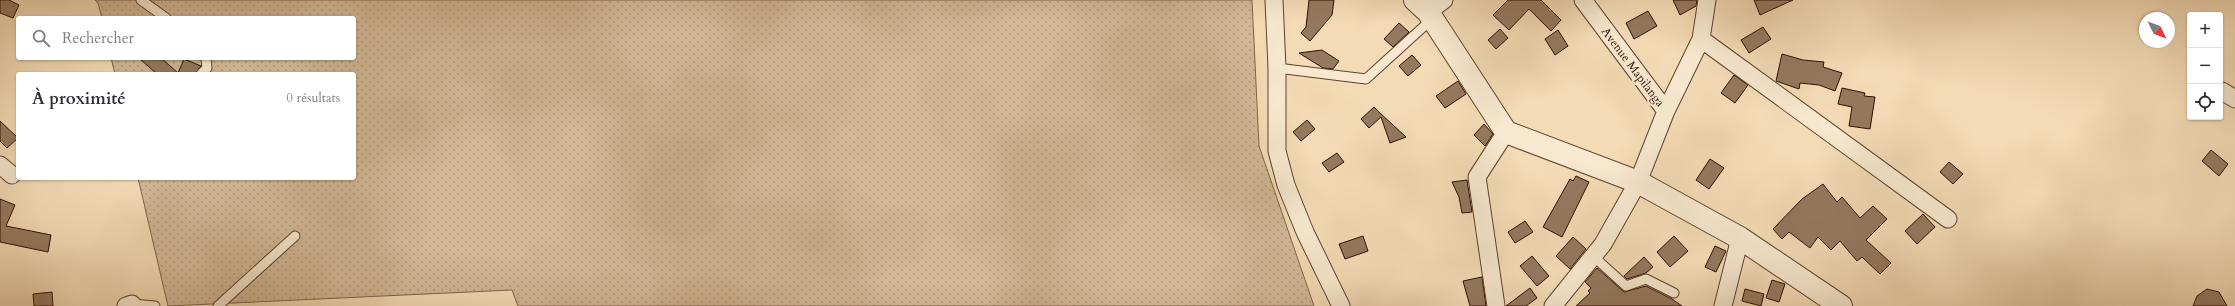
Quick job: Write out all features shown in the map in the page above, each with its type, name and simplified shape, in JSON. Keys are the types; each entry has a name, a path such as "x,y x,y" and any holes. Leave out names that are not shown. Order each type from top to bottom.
{"street":[{"path":"1274,0 1277,68 1277,151 1286,185 1341,306"},
{"name":"Avenue Mapilanga","path":"1553,306 1603,244 1638,182 1666,111 1582,0"},
{"path":"1666,111 1701,39 1706,0"},
{"path":"1430,8 1506,132 1638,182 1740,238 1841,306"},
{"path":"1701,39 1948,219"},
{"path":"1496,306 1477,176 1506,132"},
{"path":"1722,306 1740,238"}],"lane":[{"path":"141,0 163,16"},
{"path":"1277,68 1366,79 1430,8"},
{"path":"203,72 207,68 206,60"},
{"path":"218,306 295,236"},
{"path":"1593,256 1626,286 1646,279 1674,293"},
{"path":"129,305 156,306"}],"shaded area":[{"path":"95,0 1252,0 1259,146 1314,306 518,306 512,290 168,306 138,180 356,180 356,72 114,72 112,60 356,60 356,16 101,16 98,3"}],"building":[{"path":"0,0 9,0 19,5 13,18 0,13"},
{"path":"1309,0 1334,0 1332,15 1310,41 1301,33 1306,27"},
{"path":"1508,0 1541,0 1561,20 1551,31 1529,9 1509,30 1493,15"},
{"path":"1673,0 1697,0 1696,6 1680,15"},
{"path":"1754,0 1793,0 1760,15"},
{"path":"1648,11 1657,26 1634,39 1626,23"},
{"path":"1399,23 1409,32 1393,47 1384,39"},
{"path":"1763,27 1771,39 1749,53 1741,40"},
{"path":"1500,29 1508,38 1496,49 1488,40"},
{"path":"1558,30 1568,46 1555,55 1545,39"},
{"path":"1322,50 1339,61 1333,69 1323,68 1299,53"},
{"path":"1782,54 1803,60 1824,62 1823,67 1842,73 1835,91 1819,85 1800,83 1799,89 1776,81"},
{"path":"1412,55 1421,65 1408,76 1399,66"},
{"path":"141,60 163,60 177,72 155,72"},
{"path":"184,60 201,66 196,72 178,72"},
{"path":"1734,75 1748,85 1735,103 1721,93"},
{"path":"1458,81 1466,94 1445,108 1436,96"},
{"path":"1842,88 1865,93 1864,96 1875,97 1870,129 1849,126 1852,107 1838,104"},
{"path":"1374,107 1406,137 1390,143 1381,117 1369,128 1361,119"},
{"path":"1307,120 1315,129 1301,141 1293,132"},
{"path":"0,121 16,136 16,140 7,148 0,141"},
{"path":"1484,124 1493,134 1485,146 1474,135"},
{"path":"2211,150 2228,164 2219,176 2202,161"},
{"path":"1337,153 1344,162 1329,172 1322,163"},
{"path":"1710,159 1724,168 1709,189 1696,180"},
{"path":"1949,162 1963,174 1953,184 1940,172"},
{"path":"1576,176 1589,182 1562,237 1543,227 1570,179 1573,181"},
{"path":"1467,180 1472,212 1462,213 1459,197 1452,182"},
{"path":"1823,184 1837,202 1842,197 1860,218 1873,206 1887,219 1866,240 1891,263 1880,274 1862,257 1857,261 1840,241 1831,250 1818,237 1810,248 1789,232 1782,239 1773,229 1802,199"},
{"path":"0,199 15,205 6,226 51,235 48,252 0,242"},
{"path":"1923,214 1935,227 1917,244 1905,231"},
{"path":"1525,221 1533,232 1515,243 1508,232"},
{"path":"1363,236 1368,251 1345,259 1339,244"},
{"path":"1674,236 1688,251 1670,267 1657,252"},
{"path":"1573,237 1586,249 1570,269 1556,256"},
{"path":"1715,246 1726,251 1716,272 1705,267"},
{"path":"1532,256 1549,276 1537,286 1520,266"},
{"path":"1644,257 1653,267 1646,273 1627,279 1624,276"},
{"path":"1597,268 1624,292 1646,286 1672,299 1682,306 1576,306 1590,293 1588,291 1591,288 1585,282"},
{"path":"1482,277 1486,306 1470,306 1463,281"},
{"path":"1772,280 1785,284 1779,302 1766,298"},
{"path":"1530,288 1537,298 1526,306 1506,306"},
{"path":"1745,289 1764,294 1761,306 1742,301"},
{"path":"2207,289 2219,292 2227,306 2193,306 2197,296"},
{"path":"52,292 53,306 34,306 33,294"}]}
